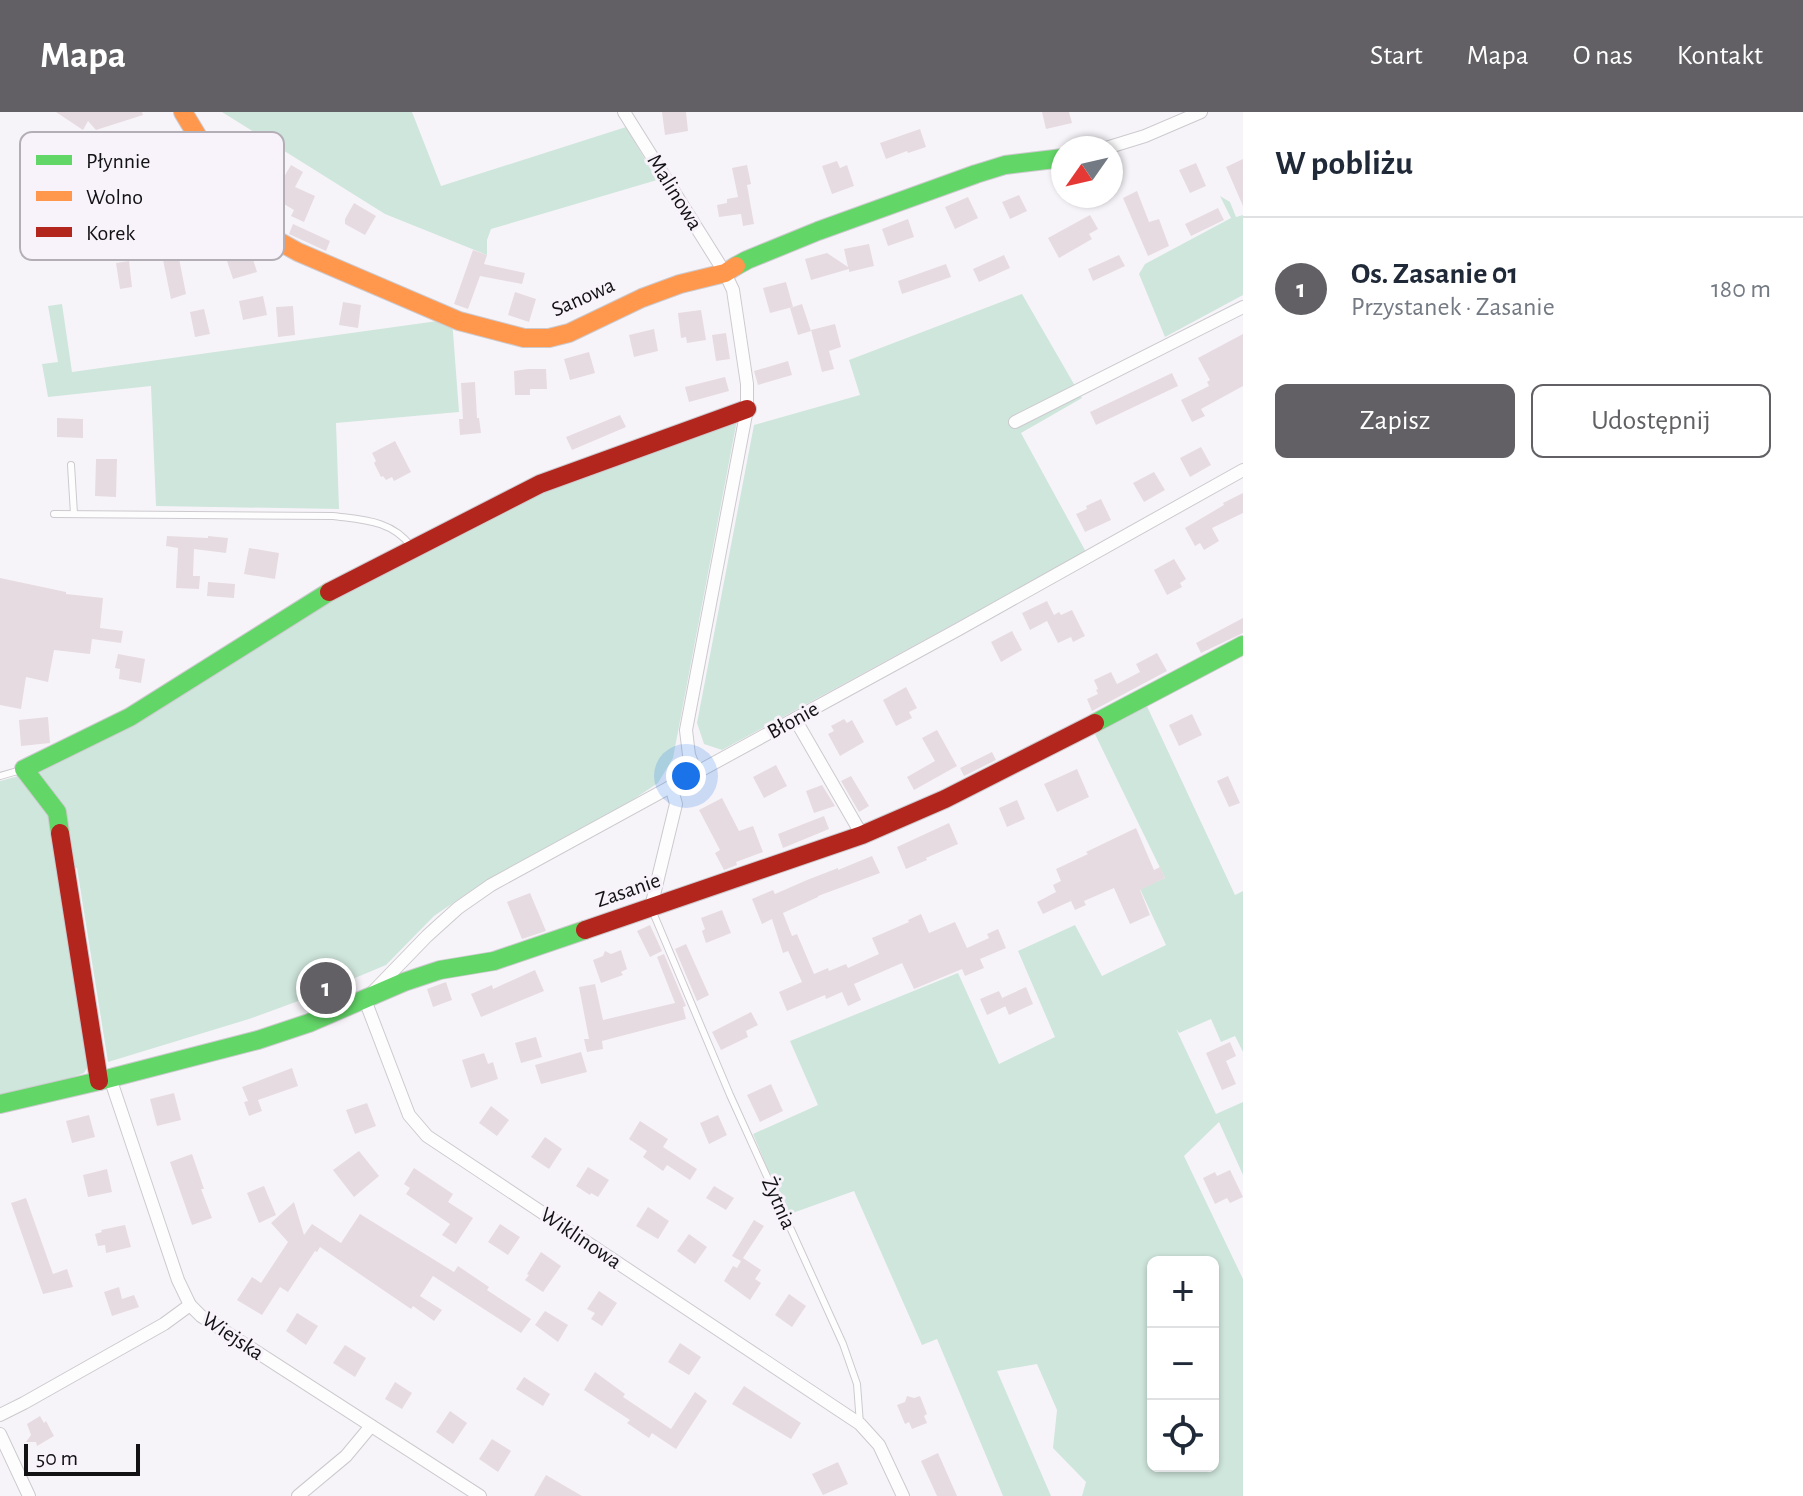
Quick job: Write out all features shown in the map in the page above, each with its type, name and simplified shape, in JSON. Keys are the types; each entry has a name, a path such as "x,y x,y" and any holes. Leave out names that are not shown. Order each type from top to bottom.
{"street":[{"name":"Sanowa","path":"183,112 195,132"},
{"name":"Malinowa","path":"624,112 733,290 747,384 744,433 686,730 689,755 696,773"},
{"path":"1123,143 1201,112"},
{"name":"Sanowa","path":"284,245 459,321 524,338 549,338 569,333 642,298 680,284 725,273 747,260 818,231 976,174 1005,165 1051,159"},
{"path":"1015,422 1243,307"},
{"path":"105,1079 57,812 24,769 130,717 324,594 540,484 747,409"},
{"name":"Błonie","path":"365,1000 427,936 491,885 973,622 1243,470"},
{"name":"Zasanie","path":"0,1104 258,1040 309,1023 404,982 440,970 494,961 862,835 959,792 1243,645"},
{"path":"795,719 862,835"},
{"path":"651,907 676,804 671,786"},
{"name":"Wiklinowa","path":"365,1000 409,1115 427,1136 860,1424"},
{"name":"Wiejska","path":"105,1079 178,1280 190,1305 201,1316 480,1496"},
{"path":"0,1415 164,1324 190,1305"},
{"path":"860,1424 879,1445 903,1496"},
{"path":"298,1496 346,1456 371,1426"},
{"path":"0,1434 29,1496"}],"lane":[{"path":"71,465 74,514"},
{"path":"54,514 333,516 375,522 402,534 413,549"},
{"path":"0,776 24,769"},
{"name":"Żytnia","path":"651,907 730,1095 843,1344 857,1384 860,1424"}],"green space":[{"path":"222,112 412,112 441,186 626,127 657,180 491,229 487,255 385,214 284,151 284,132 254,132"},
{"path":"1220,196 1230,202 1236,217 1243,215 1243,295 1165,337 1139,274 1145,264 1231,218"},
{"path":"1022,294 1082,398 1021,433 1086,552 722,750 704,744 697,723 754,425 860,395 849,360"},
{"path":"62,304 72,372 452,319 459,412 336,423 339,509 156,506 151,386 48,397 42,364 58,362 48,306"},
{"path":"737,420 673,758 658,783 478,886 434,916 386,965 331,988 328,984 321,987 323,992 249,1019 108,1062 77,868 61,869 91,1062 84,1073 0,1097 0,781 33,772 329,597 546,487"},
{"path":"1145,702 1235,895 1243,891 1243,1052 1235,1036 1221,1042 1211,1019 1179,1033 1176,1029 1216,1114 1243,1102 1243,1175 1219,1122 1184,1156 1243,1279 1243,1496 1082,1496 1086,1482 1053,1448 1057,1410 1037,1364 997,1371 1051,1496 1003,1496 937,1339 922,1345 854,1191 787,1215 753,1134 818,1105 790,1041 958,973 999,1064 1055,1037 1018,951 1075,925 1102,976 1166,945 1140,889 1165,878 1093,730"}],"building":[{"path":"56,112 142,112 143,115 96,130 88,121 83,130"},
{"path":"662,112 686,112 688,131 665,135"},
{"path":"1042,112 1069,112 1072,123 1046,129"},
{"path":"920,129 926,147 886,159 880,143"},
{"path":"1243,159 1243,206 1226,167"},
{"path":"837,161 840,168 847,165 854,186 832,194 822,166"},
{"path":"1196,163 1206,186 1190,193 1179,170"},
{"path":"291,165 303,172 295,187 315,196 304,222 291,216 294,210 284,204 284,177"},
{"path":"747,165 754,224 743,226 741,214 719,217 717,205 738,197 732,168"},
{"path":"1137,191 1149,222 1159,219 1169,246 1148,256 1123,198"},
{"path":"1019,195 1027,211 1010,219 1002,202"},
{"path":"968,197 978,218 955,229 945,207"},
{"path":"354,203 376,216 365,235 345,224"},
{"path":"1218,208 1224,220 1191,236 1185,224"},
{"path":"1090,215 1098,229 1089,234 1092,239 1059,258 1048,238"},
{"path":"908,219 914,237 888,246 882,229"},
{"path":"293,224 330,241 326,251 289,234"},
{"path":"869,244 874,266 849,272 849,269 811,280 805,259 827,253 848,267 844,249"},
{"path":"473,250 487,255 484,264 525,273 522,284 480,276 468,309 454,304"},
{"path":"1004,255 1010,268 979,282 973,269"},
{"path":"1119,255 1125,266 1093,281 1088,269"},
{"path":"163,260 179,260 186,294 171,299"},
{"path":"227,260 253,260 257,272 233,279"},
{"path":"129,261 132,287 120,289 116,263"},
{"path":"946,264 951,277 902,294 898,281"},
{"path":"786,282 793,307 770,313 763,288"},
{"path":"515,292 536,299 529,322 508,315"},
{"path":"263,296 267,315 243,320 239,301"},
{"path":"343,302 361,305 358,328 339,325"},
{"path":"802,304 811,331 798,335 790,308"},
{"path":"293,306 295,335 278,337 276,307"},
{"path":"204,309 210,334 195,337 190,312"},
{"path":"701,310 706,340 687,343 686,337 681,338 678,313"},
{"path":"835,324 841,347 829,351 834,369 822,372 811,330"},
{"path":"654,329 658,351 634,357 629,335"},
{"path":"726,333 730,359 716,361 712,335"},
{"path":"1243,334 1243,386 1201,409 1205,416 1192,422 1181,400 1209,386 1207,382 1210,380 1198,358"},
{"path":"589,352 595,373 570,380 564,359"},
{"path":"788,361 792,375 758,385 754,371"},
{"path":"546,369 547,389 530,389 530,395 515,395 514,371"},
{"path":"1172,373 1178,386 1096,425 1090,412"},
{"path":"725,377 729,391 689,402 685,387"},
{"path":"475,382 481,433 460,435 459,419 463,419 461,383"},
{"path":"620,415 626,427 572,450 566,437"},
{"path":"57,418 83,419 83,438 57,437"},
{"path":"395,441 411,472 394,481 392,477 386,480 381,477 372,453"},
{"path":"1201,447 1211,465 1190,477 1180,458"},
{"path":"96,459 117,459 116,497 95,496"},
{"path":"1154,472 1165,490 1144,502 1133,483"},
{"path":"1243,493 1243,513 1212,528 1219,541 1204,550 1200,543 1195,546 1185,528"},
{"path":"1101,499 1111,520 1085,532 1076,514"},
{"path":"167,536 228,538 226,553 194,549 193,576 200,576 199,589 176,588 178,548 166,546"},
{"path":"249,548 279,553 275,579 244,574"},
{"path":"1174,559 1186,579 1180,583 1182,587 1167,595 1154,570"},
{"path":"0,578 66,594 103,598 100,628 123,631 121,643 92,639 90,654 54,650 48,682 26,677 21,709 0,705"},
{"path":"208,582 235,584 234,598 207,596"},
{"path":"1047,601 1054,615 1072,610 1085,636 1073,642 1071,637 1058,643 1047,621 1030,630 1022,613"},
{"path":"1243,618 1243,633 1201,653 1196,643"},
{"path":"1012,631 1022,650 1001,662 991,642"},
{"path":"1157,653 1167,671 1092,711 1087,699 1098,694 1094,680 1111,672 1117,684 1140,672 1136,664"},
{"path":"118,654 145,659 141,683 119,679 120,669 115,668"},
{"path":"906,687 917,708 909,712 912,718 896,726 883,700"},
{"path":"1192,714 1202,735 1179,746 1169,725"},
{"path":"48,717 50,743 21,746 19,720"},
{"path":"844,719 847,723 852,720 864,742 840,756 828,734 834,731 831,726"},
{"path":"937,730 957,766 914,790 907,777 935,761 922,738"},
{"path":"992,752 996,760 964,776 960,768"},
{"path":"776,765 787,786 764,798 753,777"},
{"path":"1077,769 1089,797 1057,812 1044,784"},
{"path":"851,776 869,806 859,812 841,781"},
{"path":"1228,776 1240,803 1229,807 1217,781"},
{"path":"822,785 835,806 814,813 806,791"},
{"path":"722,798 739,831 753,826 763,852 724,870 715,853 720,850 699,810"},
{"path":"1017,800 1025,819 1007,827 999,808"},
{"path":"824,816 829,829 783,848 778,834"},
{"path":"949,823 958,844 906,869 897,847"},
{"path":"1136,828 1154,870 1160,867 1165,878 1140,890 1150,915 1130,924 1114,888 1084,901 1086,905 1075,910 1071,901 1043,914 1037,902 1056,892 1053,885 1061,881 1056,869"},
{"path":"872,856 880,873 783,913 792,936 797,934 814,974 846,964 848,968 879,954 872,938 921,914 929,933 955,922 967,948 989,938 987,934 998,929 1006,948 980,959 984,968 965,976 962,969 914,989 902,963 854,984 861,1000 848,1006 842,992 826,999 825,995 787,1011 779,992 802,982 788,951 783,953 772,919 762,924 752,899 773,890 775,894"},
{"path":"530,893 546,931 522,939 507,902"},
{"path":"722,910 731,933 706,943 701,918"},
{"path":"650,925 662,951 650,957 637,931"},
{"path":"686,944 709,995 697,1001 675,949"},
{"path":"621,950 627,969 621,972 623,975 601,983 593,960 603,956 605,951 611,954"},
{"path":"664,954 686,1006 683,1007 686,1019 602,1041 603,1049 587,1052 584,1039 589,1039 579,987 595,984 603,1020 675,1003 657,957"},
{"path":"535,970 544,991 481,1017 471,994 492,985 493,989"},
{"path":"446,982 452,1000 433,1007 427,989"},
{"path":"1026,987 1033,1004 1009,1015 1002,998"},
{"path":"999,991 1006,1006 987,1015 980,999"},
{"path":"751,1012 758,1025 746,1031 748,1037 721,1050 712,1032"},
{"path":"536,1037 542,1057 521,1063 515,1043"},
{"path":"1230,1042 1236,1056 1226,1061 1236,1084 1222,1090 1206,1053"},
{"path":"581,1052 587,1072 541,1084 535,1065"},
{"path":"484,1053 488,1064 493,1062 498,1079 471,1088 462,1060"},
{"path":"292,1068 298,1086 258,1100 262,1111 249,1116 244,1102 248,1101 242,1087"},
{"path":"771,1084 783,1111 760,1122 747,1095"},
{"path":"174,1093 181,1120 157,1126 150,1099"},
{"path":"367,1103 376,1126 355,1134 346,1110"},
{"path":"491,1106 509,1120 497,1136 479,1123"},
{"path":"89,1115 95,1137 72,1143 66,1121"},
{"path":"718,1115 727,1135 709,1144 700,1123"},
{"path":"640,1121 668,1139 663,1147 697,1169 690,1180 667,1165 663,1171 643,1157 647,1151 629,1139"},
{"path":"545,1137 562,1149 549,1169 531,1157"},
{"path":"359,1151 379,1176 354,1197 333,1170"},
{"path":"192,1154 212,1218 192,1225 170,1162"},
{"path":"588,1167 609,1180 598,1197 576,1186"},
{"path":"414,1168 453,1194 448,1202 473,1218 456,1244 442,1235 450,1224 406,1194 410,1188 404,1184"},
{"path":"107,1169 112,1192 88,1197 83,1175"},
{"path":"1230,1170 1243,1197 1230,1203 1227,1198 1215,1204 1203,1178"},
{"path":"264,1186 276,1215 259,1223 247,1193"},
{"path":"714,1186 734,1198 726,1210 706,1198"},
{"path":"26,1198 53,1274 67,1269 73,1287 43,1294 11,1203"},
{"path":"294,1202 304,1235 312,1224 341,1243 360,1214 454,1272 458,1266 531,1319 521,1333 433,1276 420,1296 442,1310 434,1321 413,1306 411,1309 320,1247 288,1292 280,1287 262,1315 237,1300 252,1277 261,1283 288,1242 271,1223"},
{"path":"648,1207 669,1221 658,1239 636,1226"},
{"path":"754,1220 764,1226 743,1258 761,1270 755,1279 761,1283 750,1300 724,1281 733,1266 737,1268 741,1261 732,1256"},
{"path":"500,1224 520,1237 508,1255 488,1242"},
{"path":"125,1225 131,1247 106,1253 105,1245 98,1246 95,1234"},
{"path":"689,1234 707,1247 695,1264 677,1251"},
{"path":"541,1252 561,1266 543,1292 525,1280"},
{"path":"119,1287 122,1299 134,1295 139,1307 112,1316 104,1292"},
{"path":"599,1291 617,1303 602,1326 591,1319 595,1313 587,1309"},
{"path":"789,1294 806,1306 792,1327 775,1315"},
{"path":"545,1311 568,1325 558,1342 535,1325"},
{"path":"297,1313 318,1326 306,1345 286,1331"},
{"path":"680,1343 701,1357 689,1375 668,1362"},
{"path":"345,1345 366,1358 355,1377 333,1363"},
{"path":"595,1372 625,1394 623,1397 671,1429 695,1392 707,1401 676,1449 652,1433 649,1438 627,1423 630,1420 584,1390"},
{"path":"524,1377 550,1394 543,1406 516,1389"},
{"path":"395,1382 412,1393 402,1409 385,1399"},
{"path":"744,1386 801,1423 791,1439 732,1404"},
{"path":"907,1396 920,1396 927,1423 912,1429 909,1422 905,1424 897,1405 905,1402"},
{"path":"450,1411 467,1423 453,1444 436,1432"},
{"path":"40,1416 54,1436 37,1446 36,1442 26,1442 31,1435 27,1424"},
{"path":"492,1439 511,1451 498,1472 479,1459"},
{"path":"938,1453 957,1496 937,1496 921,1461"},
{"path":"838,1462 848,1484 823,1495 812,1474"},
{"path":"546,1475 582,1496 534,1496"}],"traffic: fast":[{"path":"736,266 818,231 976,174 1005,165 1051,159"},
{"path":"60,833 57,812 24,769 130,717 329,592"},
{"path":"1095,723 1243,645"},
{"path":"0,1104 258,1040 309,1023 404,982 440,970 494,961 585,930"}],"traffic: slow":[{"path":"183,112 195,132"},
{"path":"284,244 459,321 524,338 549,338 569,333 642,298 680,284 725,273 736,266"}],"traffic: jam":[{"path":"329,592 540,484 747,409"},
{"path":"585,930 862,835 945,799 1095,723"},
{"path":"60,833 99,1081"}],"place":[{"name":"Os. Zasanie 01","path":"326,988"}]}
